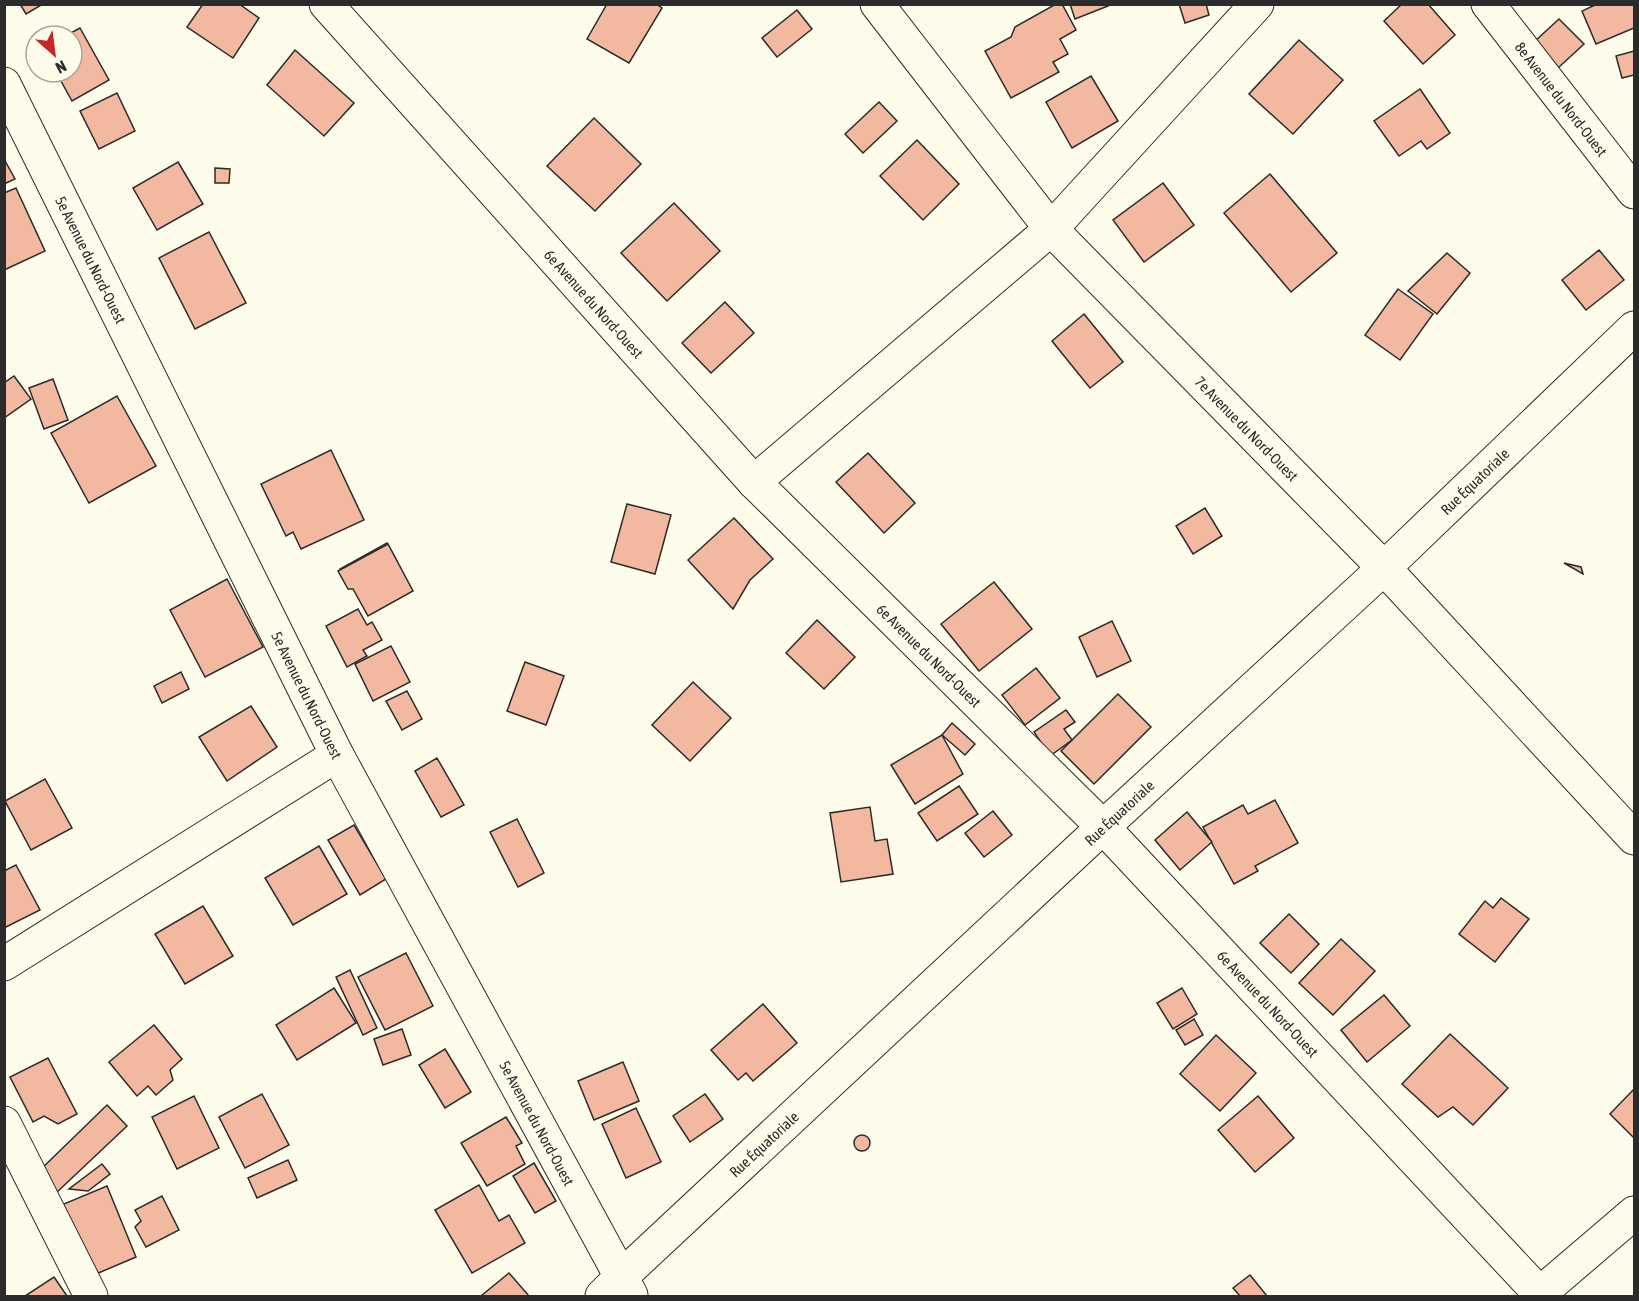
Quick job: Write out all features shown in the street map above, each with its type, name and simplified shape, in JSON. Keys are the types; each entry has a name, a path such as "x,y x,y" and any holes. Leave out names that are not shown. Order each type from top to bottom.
{"street":[{"name":"6e Avenue du Nord-Ouest","path":"326,4 754,482 1102,827 1540,1296"},
{"name":"7e Avenue du Nord-Ouest","path":"877,4 1051,229 1384,568 1635,838"},
{"path":"754,482 1051,229 1257,4"},
{"name":"8e Avenue du Nord-Ouest","path":"1488,4 1635,192"},
{"name":"5e Avenue du Nord-Ouest","path":"4,84 337,755 618,1290"},
{"name":"Rue Équatoriale","path":"618,1290 1102,827 1384,568 1635,328"},
{"path":"4,964 337,755"},
{"path":"4,1123 91,1296"},
{"path":"1540,1296 1635,1213"}],"building":[{"path":"20,4 43,4 26,14"},
{"path":"203,4 239,4 259,18 233,58 187,27"},
{"path":"607,4 656,4 662,8 629,63 587,39"},
{"path":"1056,4 1062,4 1076,30 1060,39 1068,54 1053,62 1059,72 1011,98 985,51 1011,37 1015,27"},
{"path":"1070,4 1113,4 1075,19"},
{"path":"1179,4 1206,4 1209,15 1185,23"},
{"path":"1402,4 1428,4 1455,35 1423,64 1384,21"},
{"path":"1597,4 1634,4 1634,28 1596,44 1582,11"},
{"path":"797,10 812,29 777,57 762,38"},
{"path":"1559,19 1584,44 1558,68 1534,42"},
{"path":"84,35 109,80 72,101 63,84 84,84"},
{"path":"1299,40 1343,80 1293,134 1249,94"},
{"path":"295,50 354,103 324,136 267,85"},
{"path":"1634,51 1634,75 1622,78 1616,56"},
{"path":"1091,76 1118,121 1072,148 1046,102"},
{"path":"1420,89 1450,133 1427,149 1421,141 1399,156 1374,121"},
{"path":"117,93 135,131 99,149 80,111"},
{"path":"879,102 897,121 863,153 845,134"},
{"path":"594,118 641,164 595,211 547,166"},
{"path":"917,140 959,184 923,220 880,176"},
{"path":"4,159 15,179 4,184"},
{"path":"178,162 203,204 157,230 133,188"},
{"path":"215,168 230,169 229,183 215,183"},
{"path":"1270,174 1337,253 1291,292 1224,213"},
{"path":"1163,183 1194,225 1144,262 1113,220"},
{"path":"16,188 45,251 4,270 4,193"},
{"path":"674,203 720,251 667,301 621,253"},
{"path":"209,232 246,303 195,329 159,258"},
{"path":"1599,250 1624,280 1586,310 1562,280"},
{"path":"1447,253 1470,273 1437,314 1408,291"},
{"path":"1398,289 1433,314 1400,360 1365,335"},
{"path":"725,302 754,333 711,373 682,343"},
{"path":"1084,314 1123,362 1090,388 1052,341"},
{"path":"14,376 31,399 4,418 4,383"},
{"path":"53,379 68,420 44,429 29,388"},
{"path":"117,396 156,466 89,503 51,433"},
{"path":"331,450 364,520 301,549 293,532 286,536 261,484"},
{"path":"868,453 915,503 884,533 836,482"},
{"path":"627,504 671,515 655,574 611,562"},
{"path":"1205,508 1222,536 1193,554 1176,526"},
{"path":"734,518 773,559 750,580 733,609 688,560"},
{"path":"387,543 397,561 394,565 409,591 368,614 353,586 350,587 340,569"},
{"path":"388,544 413,591 368,616 353,589 348,589 338,571"},
{"path":"1564,563 1581,567 1583,574"},
{"path":"227,579 263,647 205,677 170,610"},
{"path":"994,582 1032,629 979,671 941,624"},
{"path":"358,609 367,625 372,622 382,640 363,650 367,656 347,667 326,626"},
{"path":"817,620 855,657 824,689 786,653"},
{"path":"1112,621 1131,661 1097,677 1079,637"},
{"path":"391,646 410,682 373,701 355,664"},
{"path":"525,662 564,676 546,725 507,711"},
{"path":"1036,668 1060,698 1025,725 1002,695"},
{"path":"181,672 189,689 162,703 154,686"},
{"path":"693,682 731,718 690,761 652,725"},
{"path":"407,691 422,719 402,730 386,701"},
{"path":"1118,694 1151,727 1094,784 1061,751"},
{"path":"251,706 277,747 227,781 199,737"},
{"path":"1066,710 1075,722 1064,729 1072,740 1050,756 1034,732"},
{"path":"952,723 975,744 965,755 942,735"},
{"path":"942,735 963,774 915,804 891,765"},
{"path":"437,758 464,805 441,817 415,771"},
{"path":"45,779 72,828 31,850 5,801"},
{"path":"959,786 978,814 937,841 918,813"},
{"path":"1275,800 1298,843 1255,866 1258,871 1234,884 1203,827 1243,805 1248,814"},
{"path":"870,807 875,841 887,839 893,874 841,882 830,813"},
{"path":"993,811 1012,835 984,857 965,833"},
{"path":"1187,812 1212,842 1180,870 1155,840"},
{"path":"517,819 544,873 518,887 490,832"},
{"path":"354,825 386,879 360,895 328,840"},
{"path":"319,846 347,894 293,925 265,878"},
{"path":"16,865 40,910 4,928 4,871"},
{"path":"1501,898 1529,919 1495,962 1459,934 1485,901 1493,908"},
{"path":"203,906 233,956 185,984 155,934"},
{"path":"1289,914 1319,944 1291,973 1260,943"},
{"path":"1341,939 1375,971 1333,1015 1299,983"},
{"path":"406,953 433,1006 385,1030 358,977"},
{"path":"350,970 377,1028 363,1035 336,977"},
{"path":"334,988 356,1023 297,1060 276,1025"},
{"path":"1182,988 1197,1014 1173,1029 1157,1003"},
{"path":"1384,995 1410,1026 1367,1062 1341,1030"},
{"path":"763,1004 797,1043 753,1081 746,1073 738,1080 711,1050"},
{"path":"1194,1019 1203,1035 1185,1045 1176,1030"},
{"path":"154,1025 182,1059 170,1070 173,1080 156,1095 148,1086 137,1096 109,1062"},
{"path":"402,1029 411,1055 383,1065 374,1039"},
{"path":"1450,1034 1508,1088 1473,1125 1453,1107 1438,1117 1402,1084"},
{"path":"1216,1035 1256,1073 1220,1111 1180,1074"},
{"path":"445,1049 471,1092 445,1108 419,1065"},
{"path":"48,1058 77,1114 58,1124 44,1116 33,1122 10,1077"},
{"path":"623,1062 639,1101 594,1120 578,1081"},
{"path":"1634,1089 1634,1138 1610,1114"},
{"path":"262,1094 289,1145 245,1168 219,1117"},
{"path":"705,1094 723,1119 690,1142 673,1116"},
{"path":"194,1096 219,1148 177,1169 152,1117"},
{"path":"1258,1096 1294,1138 1255,1172 1218,1130"},
{"path":"107,1105 127,1126 55,1194 36,1174"},
{"path":"636,1108 661,1162 626,1178 602,1124"},
{"path":"506,1117 522,1143 516,1146 525,1164 487,1186 461,1143"},
{"path":"859,1135 865,1135 870,1143 868,1149 859,1151 854,1146 854,1140"},
{"path":"288,1160 297,1180 257,1198 248,1178"},
{"path":"534,1163 556,1201 535,1213 513,1176"},
{"path":"102,1164 110,1174 88,1191 69,1189"},
{"path":"479,1185 499,1221 509,1215 525,1243 472,1273 435,1210"},
{"path":"107,1186 136,1257 96,1274 59,1206"},
{"path":"162,1196 179,1230 146,1247 135,1227 141,1221 135,1210"},
{"path":"509,1273 529,1296 481,1296"},
{"path":"1250,1275 1267,1296 1240,1296 1233,1288"},
{"path":"54,1277 67,1296 25,1296"}]}
